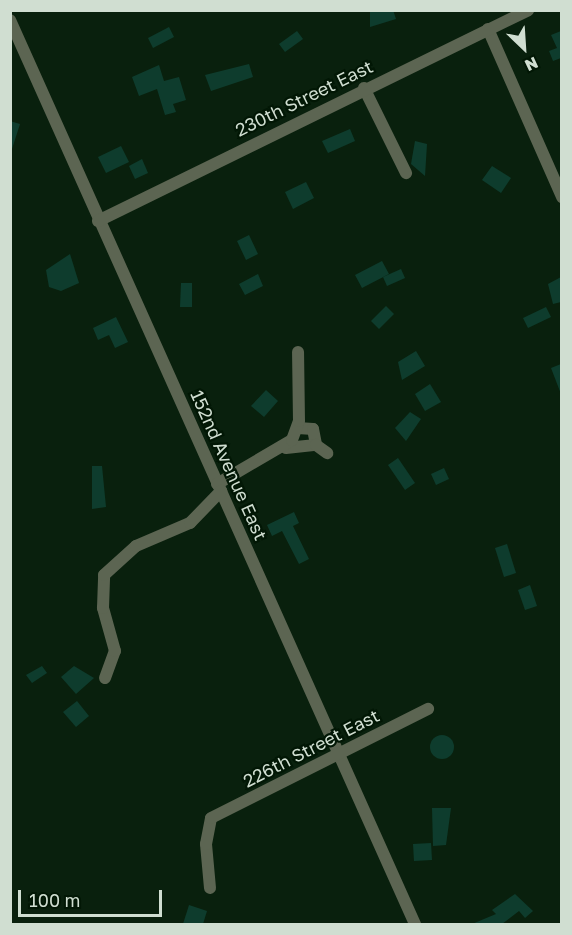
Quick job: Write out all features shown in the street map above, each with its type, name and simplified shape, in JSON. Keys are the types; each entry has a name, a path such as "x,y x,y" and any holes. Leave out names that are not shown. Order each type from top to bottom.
{"street":[{"name":"230th Street East","path":"98,221 364,88 528,10"},
{"name":"152nd Avenue East","path":"11,23 415,924"},
{"path":"488,29 561,197"},
{"path":"364,88 406,173"},
{"path":"286,448 298,428 298,352"},
{"path":"298,428 313,429 316,445"},
{"path":"105,678 115,651 103,608 104,575 136,546 190,523 219,488 286,448 316,445 327,453"},
{"name":"226th Street East","path":"210,888 206,844 211,819 428,709"}],"building":[{"path":"370,10 393,10 396,19 370,27"},
{"path":"169,27 174,37 153,48 148,38"},
{"path":"297,31 303,39 285,52 279,44"},
{"path":"561,31 561,58 553,61 549,51 557,48 551,35"},
{"path":"249,64 253,77 211,91 205,75"},
{"path":"159,65 164,81 179,77 186,100 173,104 176,112 165,115 157,89 139,96 132,77"},
{"path":"10,121 20,124 12,149 10,149"},
{"path":"350,129 355,141 328,153 322,141"},
{"path":"415,141 427,144 425,176 411,164"},
{"path":"121,146 129,162 106,173 98,157"},
{"path":"142,159 148,173 135,179 129,166"},
{"path":"492,166 511,178 501,193 482,180"},
{"path":"306,182 314,198 293,209 285,192"},
{"path":"249,235 258,254 246,260 237,241"},
{"path":"70,254 79,283 61,291 49,287 46,270"},
{"path":"382,261 389,274 362,288 355,275"},
{"path":"401,269 405,278 387,286 383,277"},
{"path":"258,274 263,286 245,295 239,284"},
{"path":"561,277 561,302 553,304 548,284"},
{"path":"181,283 192,283 192,307 180,307"},
{"path":"386,306 394,314 379,329 371,321"},
{"path":"546,307 551,317 528,328 523,318"},
{"path":"116,317 128,342 115,348 109,335 98,340 93,328"},
{"path":"416,351 425,366 402,380 398,362"},
{"path":"561,364 561,394 551,368"},
{"path":"430,384 441,402 425,411 415,394"},
{"path":"266,390 278,401 264,417 251,406"},
{"path":"410,412 421,419 406,441 395,428"},
{"path":"398,458 415,483 405,490 388,465"},
{"path":"92,466 102,466 106,507 92,509"},
{"path":"444,468 449,479 436,485 431,474"},
{"path":"294,512 299,523 293,526 309,559 299,564 282,531 272,536 267,525"},
{"path":"507,544 516,573 504,577 495,548"},
{"path":"530,585 537,606 525,610 518,590"},
{"path":"42,666 47,673 32,683 26,675"},
{"path":"74,666 94,678 76,694 61,677"},
{"path":"77,701 89,716 76,727 63,712"},
{"path":"442,735 447,736 453,742 453,752 447,758 442,759 437,758 431,752 430,747 431,742 437,736"},
{"path":"432,808 451,808 446,845 433,846"},
{"path":"431,843 432,860 414,861 413,844"},
{"path":"515,894 533,911 525,918 519,911 502,924 472,924 496,914 492,910"},
{"path":"189,905 207,911 203,924 183,924"}]}
